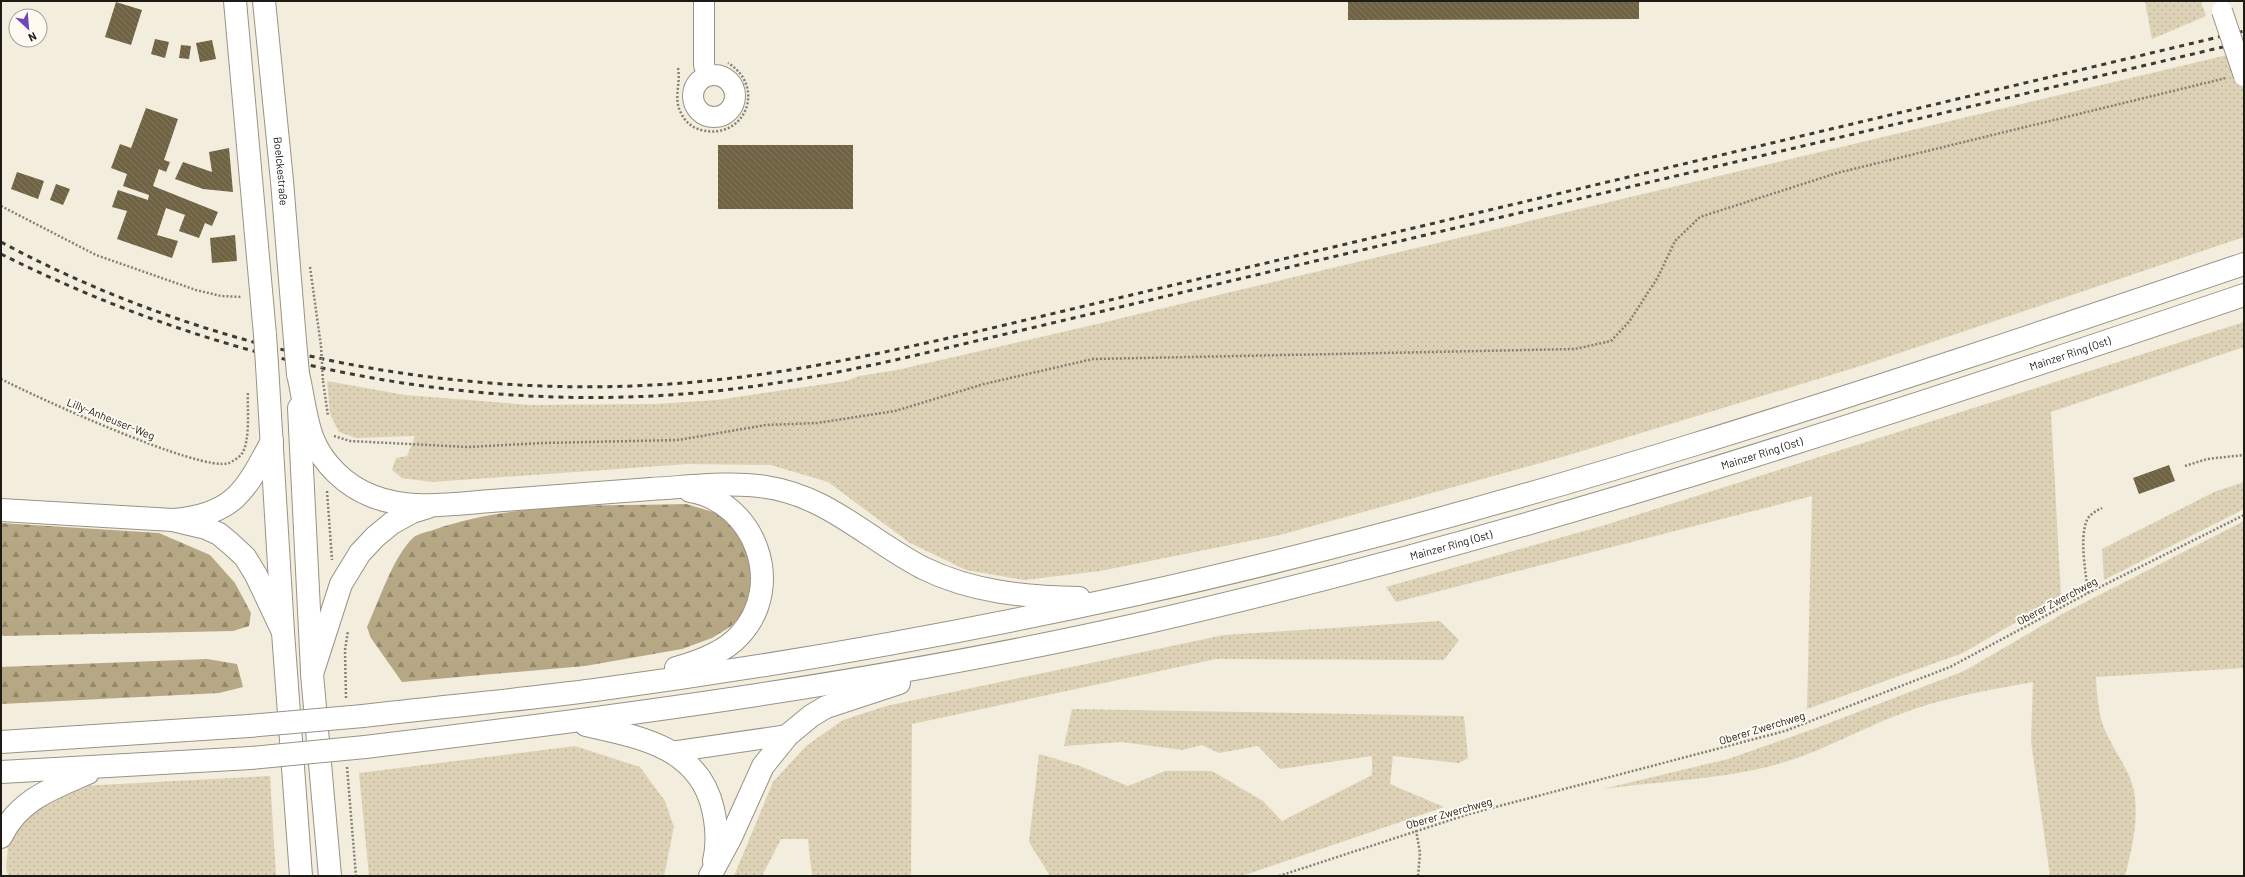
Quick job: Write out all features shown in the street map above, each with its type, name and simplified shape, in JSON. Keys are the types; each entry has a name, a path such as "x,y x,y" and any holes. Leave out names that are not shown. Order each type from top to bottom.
{"main road":[{"path":"235,1 263,295 283,632 301,876"},
{"name":"Boelckestraße","path":"264,1 282,180 298,374"},
{"path":"1,742 99,737 363,716 594,690 797,660 976,627 1134,594 1267,563 1419,524 1590,476 1879,386 2244,264"},
{"name":"Mainzer Ring (Ost)","path":"982,656 1142,623 1274,592 1437,550 1734,463 2244,295"},
{"path":"298,374 313,438 324,457 343,479 356,489 373,497 392,502 433,505 673,488 740,485 790,491 812,499 834,510 922,567 946,578 993,592 1078,598 1134,594"},
{"path":"298,374 312,674 330,876"},
{"path":"1,510 173,520 190,519 207,514 237,498 249,483 272,441"},
{"path":"594,690 690,664 725,648 740,635 750,622 758,605 762,589 761,557 754,539 745,524 732,510 716,500 699,492 673,488"},
{"path":"312,674 341,584 360,553 375,537 392,523 412,512 433,505"},
{"path":"173,520 206,528 219,534 231,544 244,558 256,575 283,632"},
{"path":"1,772 251,758 365,747 575,722 799,689 982,656"},
{"path":"711,875 763,766 788,735 811,716 841,701 982,656"},
{"path":"575,722 634,736 671,752 693,769 704,784 711,801 717,834 716,852 711,875"},
{"path":"1,837 8,822 24,805 46,791 100,767"}],"street":[{"path":"704,1 704,64 707,75"},
{"path":"2220,6 2236,77"},
{"path":"671,752 788,735"}],"path":[{"path":"678,68 680,80 677,91 677,103 681,115 696,129 711,132 723,131 733,126 742,118 747,107 749,96 747,84 741,74 728,64"},
{"path":"333,440 330,434 350,441 468,448 543,443 678,440 766,425 817,423 895,411 984,384 1093,359 1575,349 1611,340 1629,322 1658,277 1675,241 1700,217 1837,173 2236,77"},
{"path":"1,206 96,255 196,290 235,298 263,295"},
{"path":"321,346 323,381 328,419"},
{"name":"Lilly-Anheuser-Weg","path":"1,379 51,404 182,456 219,464 228,464 241,455 246,443 248,390"},
{"path":"2185,466 2207,459 2244,455"},
{"path":"327,484 332,562"},
{"path":"2088,593 2084,539 2087,519 2094,512 2102,508"},
{"name":"Oberer Zwerchweg","path":"1279,876 1416,830 1469,814 1785,731 1950,667 2088,593 2244,515"},
{"path":"1416,830 1420,853 1418,876"}],"shaded area":[{"path":"2145,1 2201,1 2206,16 2152,39"},
{"path":"2244,51 2244,237 1867,364 1569,455 1280,535 1100,571 1024,580 966,570 910,543 828,482 771,465 688,464 432,482 402,478 392,470 396,458 407,456 415,436 356,438 339,432 330,414 327,381 405,395 531,405 655,404 717,400 846,381 859,376 897,370 1097,324"},
{"path":"2244,322 2244,347 2051,412 2061,596 1963,653 1807,709 1812,496 1396,602 1386,587 1605,525"},
{"path":"2244,482 2244,509 2104,580 2102,549 2214,492"},
{"path":"2244,521 2244,668 2096,677 2097,697 2104,728 2125,767 2134,791 2136,813 2135,824 2125,876 2050,876 2031,741 2033,682 1965,695 1914,709 1816,751 1765,767 1719,776 1603,789 1728,759 1819,727 1964,671 2064,613"},
{"path":"1440,621 1459,640 1444,660 1216,659 912,724 911,876 812,876 808,839 781,839 762,876 734,876 773,782 806,746 843,720 886,706 1224,635"},
{"path":"1072,709 1464,716 1468,758 1459,763 1393,756 1390,784 1444,807 1242,876 1050,876 1029,842 1039,754 1080,766 1128,786 1165,771 1212,771 1263,801 1282,821 1372,775 1372,756 1280,769 1258,746 1219,753 1202,745 1182,750 1122,742 1064,746"},
{"path":"575,746 640,767 665,801 674,827 664,876 369,876 359,773"},
{"path":"270,776 276,876 8,876 6,867 8,847 17,824 30,810 80,786"}],"green space":[{"path":"686,504 720,514 741,528 756,575 743,615 730,627 712,638 682,649 585,666 402,682 371,638 367,627 387,580 399,556 413,538 418,535 466,520 528,510 560,507"},
{"path":"1,523 159,533 210,555 235,583 251,613 249,626 233,631 3,636 1,633"},
{"path":"207,659 237,664 243,687 219,693 1,704 1,667"}],"building":[{"path":"1348,1 1639,1 1639,19 1348,20"},
{"path":"116,2 142,10 131,45 105,37"},
{"path":"155,39 169,42 165,58 151,54"},
{"path":"212,40 216,59 200,62 196,43"},
{"path":"181,45 191,46 189,59 179,58"},
{"path":"146,108 178,119 164,160 170,162 166,172 159,169 153,186 218,212 212,226 205,223 199,238 179,231 185,215 166,208 157,235 178,241 172,258 117,239 127,211 112,207 118,190 148,200 149,195 123,186 127,174 111,168 120,144 131,148"},
{"path":"718,145 853,145 853,209 718,209"},
{"path":"229,148 233,192 203,189 175,179 183,162 212,172 209,152"},
{"path":"17,172 44,181 38,199 11,189"},
{"path":"56,184 70,189 63,205 50,200"},
{"path":"235,235 237,261 212,263 210,238"},
{"path":"2169,465 2175,481 2139,494 2133,478"}],"railway":[{"path":"1,242 83,282 169,316 257,343 348,364 439,378 531,386 624,386 715,380 780,372 876,354 971,333 2244,31"},
{"path":"1,254 85,293 171,325 259,353 349,374 440,388 531,396 624,397 716,391 811,377 904,358 2244,42"}]}
